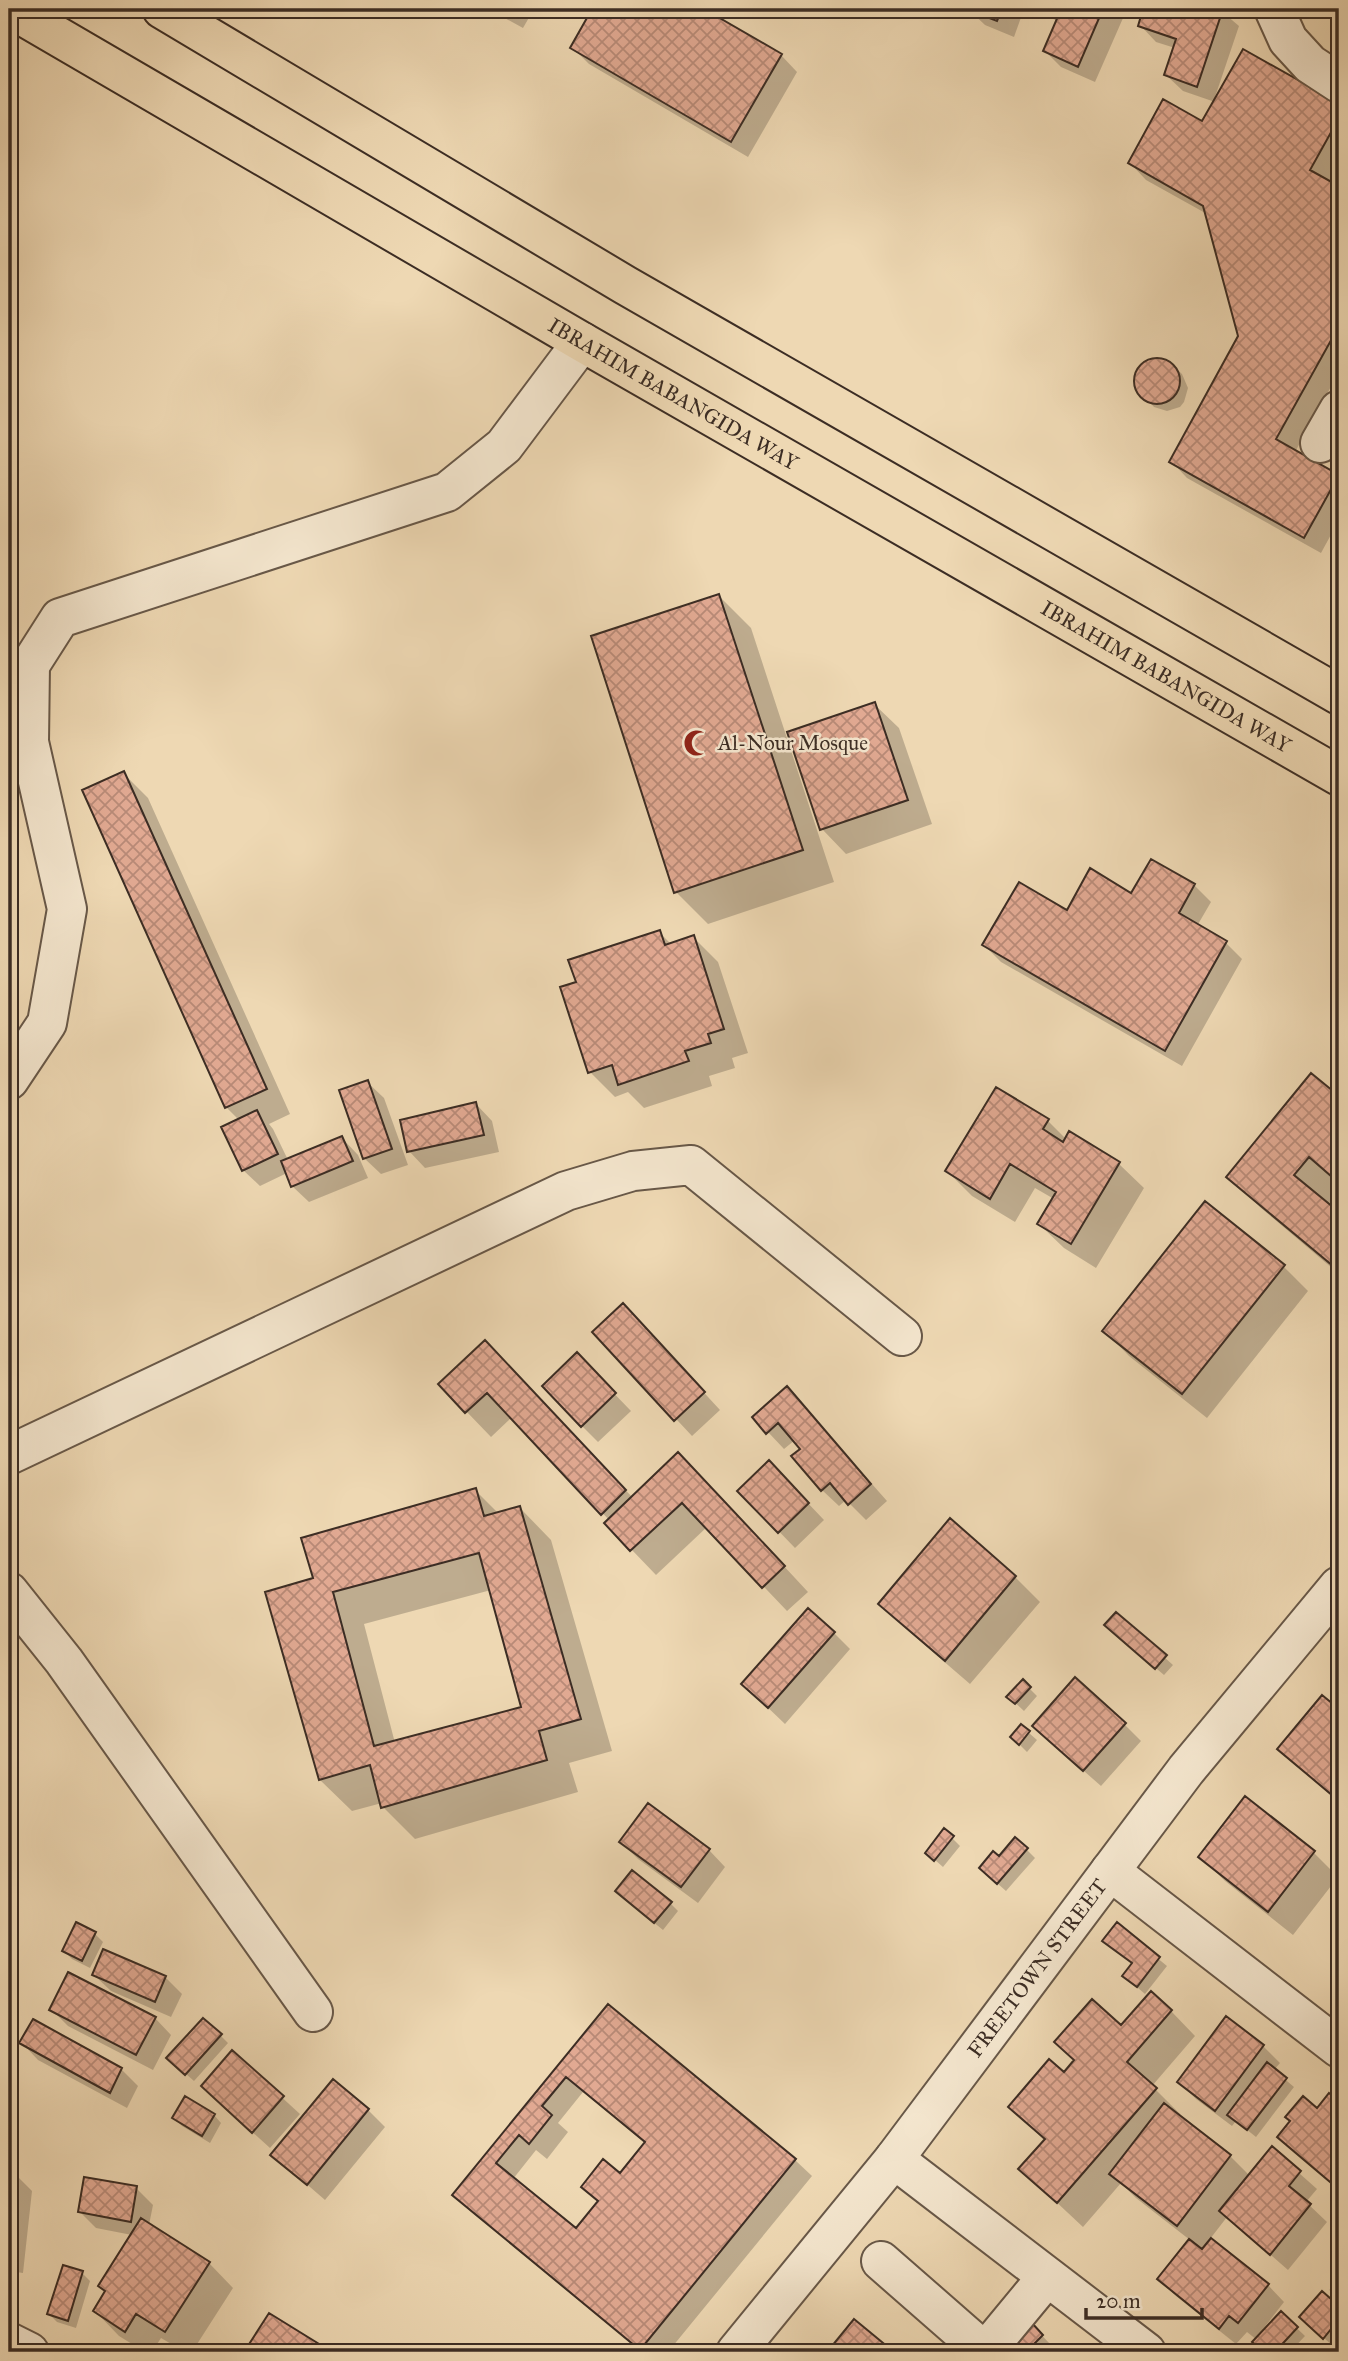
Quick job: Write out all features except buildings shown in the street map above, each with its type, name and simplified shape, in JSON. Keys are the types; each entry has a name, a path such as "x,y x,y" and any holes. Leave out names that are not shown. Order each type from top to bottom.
{"main road":[{"name":"IBRAHIM BABANGIDA WAY","path":"11,9 582,342 1339,776"},
{"path":"162,9 625,285 1339,695"}],"street":[{"path":"1274,9 1288,40 1310,64 1339,83"},
{"path":"9,699 60,618 447,492 504,446 582,342"},
{"path":"1320,443 1339,410"},
{"path":"9,1080 47,1023 67,909 29,742 30,665"},
{"path":"9,1455 566,1191 633,1171 691,1165 902,1336"},
{"name":"FREETOWN STREET","path":"736,2352 894,2159 1186,1770 1339,1586"},
{"path":"9,1592 64,1661 313,2012"},
{"path":"1110,1871 1339,2048"},
{"path":"894,2159 1146,2352"},
{"path":"881,2261 985,2352 1047,2277"},
{"path":"9,2342 29,2352"}],"place":[{"name":"Al-Nour Mosque","path":"697,743"}]}
